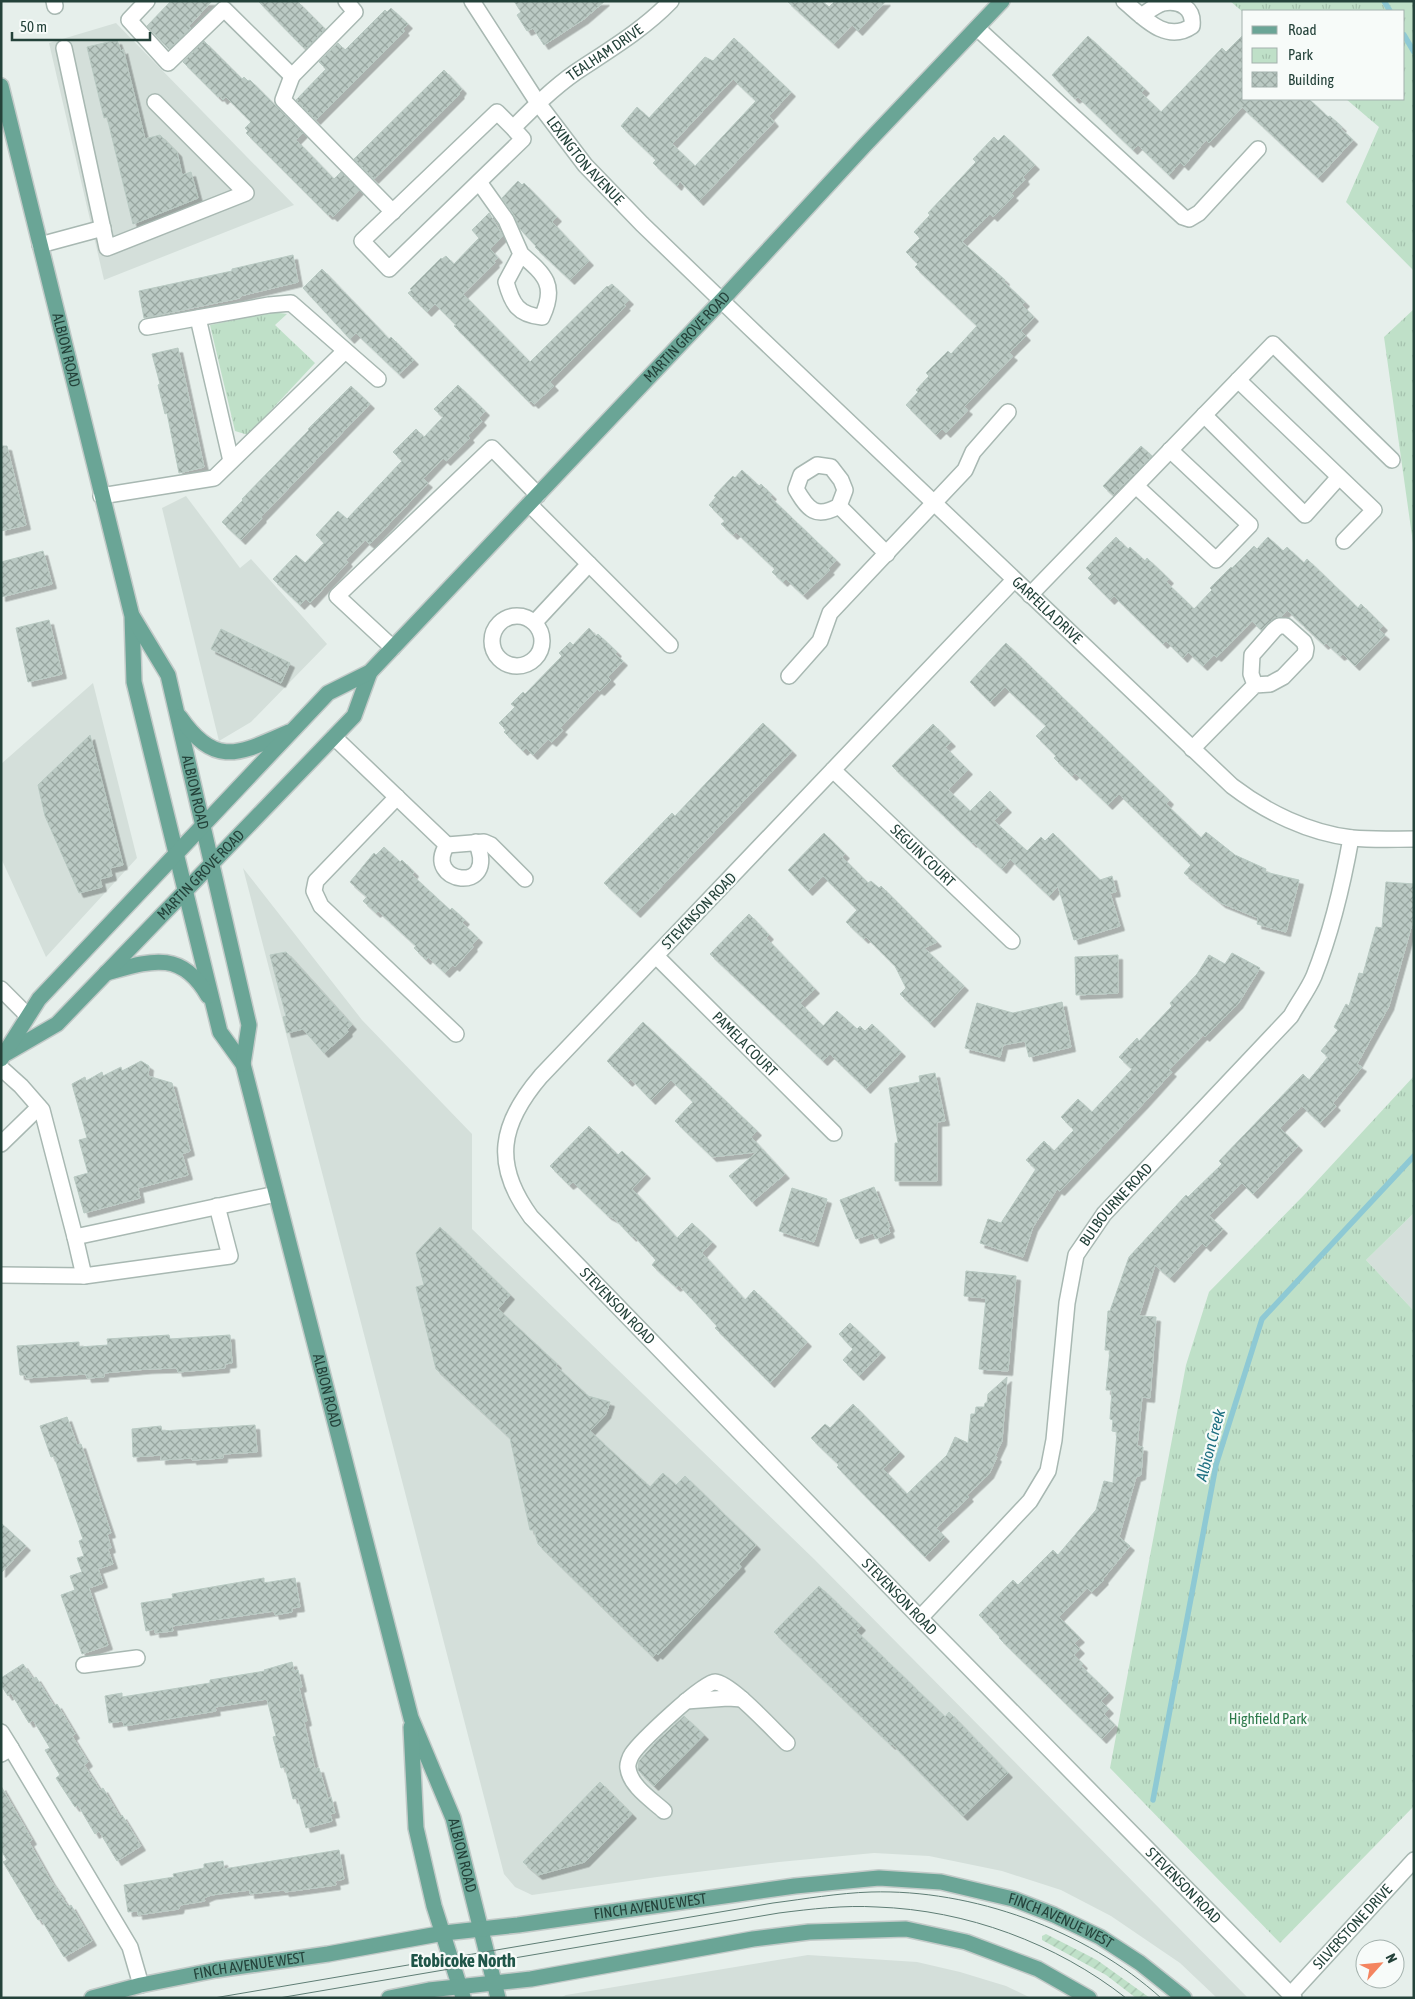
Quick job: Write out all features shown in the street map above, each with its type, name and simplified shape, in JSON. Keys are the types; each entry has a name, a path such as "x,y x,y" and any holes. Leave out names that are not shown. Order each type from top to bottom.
{"main road":[{"name":"MARTIN GROVE ROAD","path":"3,1060 39,1000 294,729 328,693 370,672 1002,1"},
{"name":"ALBION ROAD","path":"1,86 132,616 134,682 212,1004 220,1032 243,1064 411,1718 453,1818 497,1991"},
{"name":"ALBION ROAD","path":"132,616 168,675 249,1025 243,1064"},
{"name":"MARTIN GROVE ROAD","path":"3,1060 57,1024 354,716 370,672"},
{"path":"176,711 198,739 209,747 233,753 245,751 294,729"},
{"path":"106,973 147,962 175,964 185,969 195,978 204,989 212,1004"},
{"name":"ALBION ROAD","path":"411,1718 416,1828 434,1906 462,1993"},
{"name":"FINCH AVENUE WEST","path":"92,1998 141,1985 216,1970 328,1954 444,1933 795,1886 879,1878 941,1882 1013,1899 1054,1915 1100,1937 1140,1963 1184,1998"},
{"path":"389,1998 428,1990 462,1993 497,1991 558,1974 753,1939 809,1932 906,1929 966,1942 1038,1969 1089,1998"}],"street":[{"path":"147,1 129,20 168,64 224,9 292,76"},
{"path":"346,1 355,12 292,76 283,100 393,212"},
{"name":"LEXINGTON AVENUE","path":"472,1 538,103 585,165 642,224 722,300"},
{"name":"TEALHAM DRIVE","path":"513,128 538,103 576,72 602,57 654,19 671,1"},
{"path":"1124,1 1141,16"},
{"path":"976,28 1183,217 1189,219 1199,213 1258,149"},
{"path":"64,48 107,248 246,193 155,102"},
{"path":"497,112 523,140 390,269 362,241 393,212 497,112"},
{"path":"479,182 506,220 521,254"},
{"path":"40,245 103,228"},
{"name":"GARFELLA DRIVE","path":"722,300 1232,786 1254,803 1303,825 1351,838 1414,839"},
{"path":"147,327 269,304 291,303 378,380"},
{"path":"198,318 231,461"},
{"path":"1030,595 1273,344 1392,460"},
{"path":"101,496 214,478 345,352"},
{"path":"1238,380 1374,510 1344,541"},
{"path":"789,676 820,641 830,613 965,470 973,452 1008,412"},
{"path":"1204,415 1305,515 1339,477"},
{"path":"393,648 337,596 492,448 533,500 589,564 670,645"},
{"path":"1136,486 1216,560 1250,525 1170,450"},
{"path":"839,506 887,554"},
{"path":"535,622 589,564"},
{"name":"STEVENSON ROAD","path":"1014,580 526,1094 514,1112 508,1130 505,1146 507,1164 511,1182 519,1200 531,1217 920,1618 1293,1996"},
{"path":"1192,749 1255,686"},
{"path":"334,737 447,845 484,842 491,846 525,879"},
{"name":"SEGUIN COURT","path":"833,770 1012,941"},
{"path":"397,797 316,880 314,891 321,906 456,1034"},
{"name":"BULBOURNE ROAD","path":"920,1618 1030,1501 1048,1471 1054,1440 1067,1304 1076,1255 1104,1214 1291,1016 1313,978 1326,939 1347,861 1351,838"},
{"path":"447,845 442,857 444,869 454,878 466,878 477,872 480,866 480,853 476,842"},
{"name":"PAMELA COURT","path":"656,956 834,1133"},
{"path":"1,989 28,1016"},
{"path":"3,1060 42,1110 84,1276"},
{"path":"1,1144 39,1107"},
{"path":"75,1237 276,1194"},
{"path":"1,1275 84,1276 230,1256 217,1206"},
{"path":"84,1665 137,1658"},
{"path":"664,1811 632,1781 627,1767 632,1754 684,1702 707,1684 716,1682 730,1689 787,1744"},
{"path":"1,1732 6,1751 130,1947 141,1985"},
{"name":"SILVERSTONE DRIVE","path":"1293,1996 1414,1860"}],"shaded area":[{"path":"116,23 294,205 104,280 49,43"},
{"path":"186,496 240,568 251,559 327,644 251,722 219,741 162,508"},
{"path":"93,683 137,858 46,957 1,858 1,764"},
{"path":"243,868 362,1020 472,1134 472,1229 814,1559 1248,1998 1217,1998 1180,1963 1111,1916 1061,1890 1002,1871 929,1856 874,1853 779,1862 532,1895 515,1887 504,1874"},
{"path":"1414,1213 1414,1311 1366,1260"},
{"path":"808,1955 917,1962 960,1972 1006,1986 1031,1998 560,1998 566,1995"}],"green space":[{"path":"1230,1 1414,1 1414,271 1346,202 1379,127 1347,100 1405,100 1405,10 1242,11"},
{"path":"1414,309 1414,550 1384,337"},
{"path":"273,312 287,314 275,325 315,363 248,435 235,431 210,325"},
{"name":"Highfield Park","path":"1414,1076 1414,1213 1366,1260 1414,1311 1414,1806 1280,1943 1110,1768 1186,1365 1209,1292 1304,1195"},
{"path":"1046,1934 1097,1960 1150,1998 1136,1998 1106,1975 1042,1940 1042,1936"}],"building":[{"path":"171,1 212,1 189,26 191,28 169,49 147,26"},
{"path":"258,1 297,1 325,29 307,48 304,48"},
{"path":"514,1 605,1 584,19 544,45 533,28 527,31 517,15 521,12"},
{"path":"787,1 822,1 829,7 835,1 886,1 858,31 852,25 834,44"},
{"path":"391,8 408,24 403,29 405,31 316,120 296,100 326,69 319,62 338,43 345,50 385,10 387,12"},
{"path":"1088,36 1145,89 1141,93 1161,112 1222,48 1226,52 1242,36 1242,100 1310,100 1342,127 1340,128 1353,140 1318,178 1242,107 1209,143 1206,140 1184,166 1180,162 1169,175 1138,145 1133,150 1078,97 1075,99 1052,75"},
{"path":"734,38 791,92 769,116 774,122 699,201 680,181 677,186 653,163 656,160 621,126 637,107 649,118 705,57 713,61","holes":["733,79 756,101 695,166 672,144"]},
{"path":"117,40 121,51 123,49 145,139 160,135 177,152 182,175 191,172 198,198 133,224 107,117 104,118 87,47"},
{"path":"204,41 242,79 244,77 248,81 250,80 303,133 296,140 334,179 341,172 359,190 333,217 330,214 328,215 246,133 248,131 245,128 251,122 226,97 223,100 220,96 218,97 183,62"},
{"path":"444,70 462,89 460,94 374,179 354,159"},
{"path":"1004,135 1035,165 1023,177 1025,180 1011,194 1014,196 993,217 990,214 962,242 1005,280 1004,282 1025,302 1022,305 1034,317 1021,331 1026,336 1009,353 1013,356 964,407 968,410 946,433 942,429 936,435 906,405 929,376 926,373 948,351 951,354 977,326 915,267 918,264 906,252 920,238 914,232 930,215 928,213 976,162 973,159 994,137 998,141"},
{"path":"518,181 522,185 524,183 557,217 552,222 589,261 570,280 535,247 520,229 514,215 502,198"},
{"path":"489,213 503,236 490,249 498,258 463,294 530,362 607,286 612,284 629,300 624,305 626,306 550,382 554,386 534,404 531,401 529,402 454,326 456,325 435,304 427,312 408,293 441,258 446,256 454,264 479,238 472,230"},
{"path":"293,255 298,282 240,296 240,298 144,318 139,291 232,271 232,269"},
{"path":"322,269 389,339 391,337 414,360 399,374 356,333 350,339 303,288"},
{"path":"178,348 204,467 179,473 167,413 165,414 152,354"},
{"path":"458,385 485,411 479,418 482,421 468,436 470,438 446,461 443,458 423,479 428,483 370,544 365,540 346,560 348,562 310,603 306,599 300,605 273,579 296,555 305,563 324,543 316,535 338,511 347,519 402,461 393,452 416,429 424,437 443,417 434,409"},
{"path":"351,386 370,404 241,540 222,522 308,429"},
{"path":"1,446 7,446 26,525 1,531"},
{"path":"1141,446 1152,456 1113,495 1103,486"},
{"path":"742,470 759,486 761,484 772,495 770,497 836,560 828,569 830,570 803,595 786,579 783,582 772,572 775,569 736,532 733,535 721,524 725,521 709,505 716,497 714,496 733,476 735,478"},
{"path":"1116,537 1128,549 1130,547 1145,561 1147,558 1169,579 1166,582 1194,609 1212,590 1210,588 1231,567 1254,546 1257,549 1268,537 1283,551 1287,547 1304,563 1307,559 1358,608 1361,604 1383,626 1379,630 1385,635 1355,666 1343,654 1340,656 1326,643 1324,645 1287,610 1281,617 1273,619 1261,630 1252,621 1217,657 1214,655 1203,666 1188,652 1183,658 1166,641 1163,644 1114,596 1110,600 1088,578 1092,574 1086,568"},
{"path":"43,551 52,584 1,597 1,562"},
{"path":"49,620 62,674 28,682 16,628"},
{"path":"589,628 596,636 598,634 617,652 615,654 623,661 608,677 611,680 600,691 597,689 560,728 563,730 552,742 548,739 533,755 526,748 523,751 504,732 506,730 499,723 515,707 511,704 523,692 525,694 562,656 559,653 570,642 573,645"},
{"path":"221,629 290,663 281,683 211,649"},
{"path":"1006,643 1169,800 1166,804 1201,838 1206,832 1235,855 1266,869 1265,872 1299,880 1286,932 1257,924 1258,918 1221,903 1184,873 1191,865 1119,794 1108,805 1075,773 1072,776 1036,736 1046,726 1005,687 990,702 970,682"},
{"path":"763,723 792,751 636,913 604,883 672,813 675,816"},
{"path":"933,724 951,742 945,747 968,770 948,790 970,811 990,791 1007,808 994,821 1027,851 1041,837 1045,841 1053,833 1100,880 1112,876 1116,892 1110,893 1120,926 1074,940 1058,886 1049,896 1010,859 1002,869 972,843 892,766"},
{"path":"90,735 123,865 110,868 112,876 100,879 102,887 79,893 45,816 38,785"},
{"path":"824,833 845,854 842,857 868,883 871,881 879,888 881,886 937,942 924,948 964,986 930,1023 900,994 906,988 895,966 866,937 864,939 846,922 857,910 823,876 808,891 788,870"},
{"path":"384,847 400,862 402,860 414,872 412,875 450,910 452,908 465,920 462,923 478,938 472,945 473,947 455,967 453,965 445,973 428,957 426,960 414,948 416,946 378,911 376,913 363,901 367,897 350,882 374,853 376,855"},
{"path":"1386,882 1414,884 1414,917 1389,1006 1357,1064 1362,1067 1333,1103 1336,1106 1320,1123 1302,1106 1280,1128 1298,1146 1253,1194 1242,1183 1209,1216 1223,1229 1206,1247 1202,1243 1170,1278 1155,1265 1139,1316 1156,1317 1150,1398 1142,1397 1137,1446 1143,1447 1141,1475 1136,1477 1119,1537 1130,1546 1104,1580 1092,1592 1087,1588 1059,1617 1080,1638 1074,1643 1080,1649 1074,1655 1083,1664 1081,1666 1109,1693 1101,1701 1109,1709 1104,1714 1115,1725 1102,1739 999,1638 979,1615 1013,1580 1018,1585 1053,1550 1058,1555 1096,1510 1104,1481 1113,1483 1117,1432 1112,1431 1113,1420 1110,1419 1112,1390 1106,1390 1110,1350 1105,1350 1108,1311 1110,1311 1129,1257 1186,1195 1188,1197 1222,1164 1219,1161 1303,1074 1309,1080 1328,1057 1321,1051 1338,1030 1334,1027 1346,1004 1349,1006 1359,973 1363,974 1376,927 1382,928"},
{"path":"749,914 769,935 766,938 815,989 800,1003 823,1026 837,1011 857,1029 860,1026 865,1031 872,1024 901,1052 866,1089 830,1054 823,1061 710,954"},
{"path":"286,952 352,1025 347,1030 348,1032 324,1053 303,1029 287,1033 283,1017 286,1016 270,955"},
{"path":"1232,953 1260,968 1238,1004 1205,1037 1203,1035 1169,1070 1172,1072 1060,1191 1057,1189 1033,1227 1023,1257 980,1243 988,1219 1001,1223 1036,1169 1026,1160 1044,1141 1054,1151 1074,1130 1061,1117 1078,1099 1092,1112 1132,1069 1119,1057 1137,1038 1139,1041 1172,1006 1170,1003 1197,974 1209,955 1225,964"},
{"path":"1118,955 1118,993 1076,995 1075,957"},
{"path":"1062,1002 1071,1047 1029,1057 1025,1041 1003,1045 1000,1057 965,1048 977,1003 1013,1013"},
{"path":"643,1022 757,1131 751,1137 785,1174 752,1202 729,1176 757,1152 712,1157 675,1121 693,1102 671,1080 651,1100 631,1079 628,1082 607,1061"},
{"path":"141,1061 149,1066 148,1076 172,1083 190,1151 182,1154 188,1175 138,1188 140,1198 84,1213 74,1177 88,1173 79,1140 87,1138 72,1084 85,1077 86,1081 102,1072 103,1076 121,1067 122,1071"},
{"path":"935,1073 945,1121 937,1122 937,1181 895,1181 895,1143 898,1143 889,1088 920,1082 919,1076"},
{"path":"589,1126 618,1155 622,1151 646,1174 632,1189 677,1238 692,1223 712,1242 702,1253 745,1300 754,1290 807,1342 770,1383 715,1328 717,1326 679,1285 676,1287 652,1265 656,1260 633,1235 632,1237 615,1219 607,1215 573,1182 569,1185 550,1166"},
{"path":"874,1187 890,1227 888,1228 890,1233 876,1239 873,1233 856,1239 840,1200"},
{"path":"792,1188 827,1199 814,1242 779,1231"},
{"path":"440,1227 510,1295 498,1309 588,1396 610,1402 606,1414 590,1431 650,1487 663,1473 676,1485 685,1476 756,1545 739,1564 741,1567 658,1655 656,1653 653,1657 538,1544 534,1530 530,1530 510,1438 436,1369 416,1287 424,1285 416,1253"},
{"path":"966,1271 1016,1276 1008,1371 979,1369 986,1298 964,1296"},
{"path":"850,1323 881,1353 859,1376 843,1360 853,1349 839,1334"},
{"path":"169,1335 170,1339 230,1335 232,1363 225,1364 225,1368 178,1372 177,1368 147,1369 104,1373 104,1377 87,1378 86,1374 26,1378 25,1375 20,1375 17,1346 79,1342 79,1347 108,1345 107,1339"},
{"path":"1007,1377 1002,1441 995,1456 997,1457 989,1474 967,1495 969,1497 936,1528 945,1537 925,1557 837,1467 839,1465 811,1438 825,1424 830,1428 853,1404 900,1452 883,1469 907,1494 947,1455 955,1437 968,1443 971,1414 975,1414 976,1407 984,1407 985,1403 987,1403 988,1394"},
{"path":"67,1417 77,1445 81,1444 111,1533 107,1534 111,1548 108,1549 113,1564 98,1569 103,1583 89,1588 108,1645 82,1654 61,1595 75,1590 70,1576 82,1572 77,1558 84,1556 79,1541 83,1539 54,1456 51,1457 40,1426"},
{"path":"255,1425 257,1452 223,1454 223,1458 192,1460 192,1458 161,1460 161,1455 133,1457 132,1429 161,1426 162,1431"},
{"path":"1,1523 26,1546 1,1573"},
{"path":"264,1578 264,1583 295,1578 300,1607 292,1608 292,1612 275,1615 274,1611 172,1626 173,1631 155,1633 155,1629 146,1631 141,1603 173,1598 172,1594"},
{"path":"819,1586 861,1626 856,1631 945,1717 949,1712 1008,1773 963,1816 892,1744 774,1632"},
{"path":"292,1662 294,1671 298,1670 302,1687 299,1688 307,1721 304,1722 315,1769 319,1768 328,1799 331,1797 335,1813 330,1814 332,1821 306,1828 298,1798 293,1799 285,1767 281,1768 273,1737 276,1736 267,1699 215,1707 216,1711 124,1726 123,1721 109,1723 105,1696 122,1693 122,1697 210,1683 210,1680 265,1671"},
{"path":"23,1664 33,1679 36,1677 54,1706 57,1704 75,1734 72,1736 88,1762 84,1765 100,1790 103,1788 120,1817 122,1815 141,1846 117,1861 99,1831 95,1834 78,1805 75,1807 56,1778 60,1775 45,1750 50,1748 33,1720 29,1723 11,1693 8,1696 1,1685 1,1678"},
{"path":"684,1716 704,1735 654,1786 638,1770 639,1761"},
{"path":"600,1782 632,1814 585,1862 538,1875 523,1862"},
{"path":"1,1786 32,1840 29,1842 61,1895 58,1897 61,1896 68,1907 71,1905 92,1941 64,1957 41,1919 38,1920 3,1862 7,1860 1,1850"},
{"path":"339,1850 344,1879 335,1881 336,1885 285,1892 284,1890 250,1894 250,1890 211,1895 204,1898 205,1901 180,1905 179,1909 138,1915 138,1911 128,1912 124,1885 174,1877 173,1874 204,1868 204,1864 223,1861 224,1869"}],"waterway":[{"name":"Albion Creek","path":"1384,1 1389,10"},
{"name":"Albion Creek","path":"1405,37 1414,52"},
{"name":"Albion Creek","path":"1153,1800 1216,1465 1262,1319 1414,1156"}],"tram line":[{"path":"214,1998 773,1903 871,1892 909,1893 948,1898 987,1906 1026,1918 1098,1952 1131,1974 1161,1998"},
{"path":"279,1998 779,1913 852,1907 910,1910 944,1915 1009,1933 1070,1961 1099,1978 1126,1998"}],"district":[{"name":"Etobicoke North","path":"463,1961"}]}
